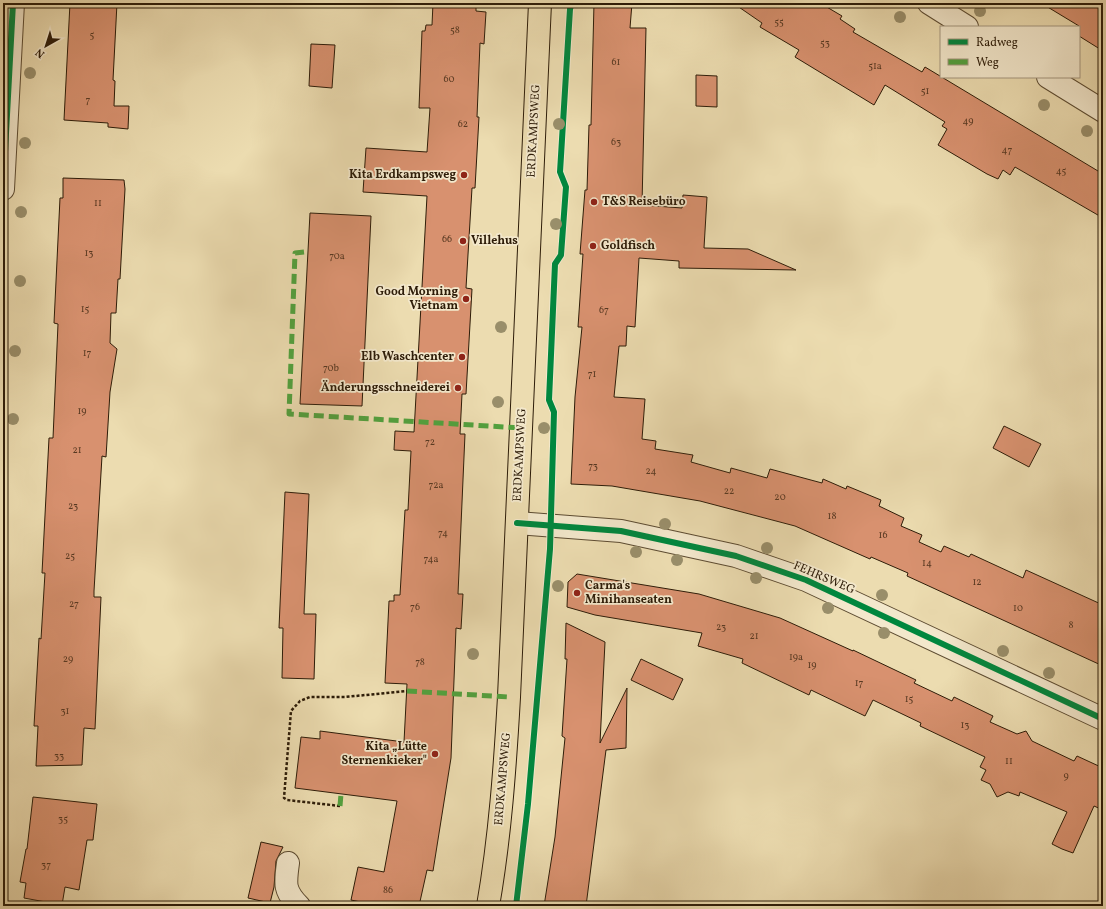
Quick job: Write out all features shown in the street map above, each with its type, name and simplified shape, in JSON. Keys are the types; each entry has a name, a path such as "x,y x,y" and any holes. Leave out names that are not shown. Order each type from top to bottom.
{"main road":[{"name":"ERDKAMPSWEG","path":"488,906 495,864 504,781 540,3"}],"street":[{"path":"3,189 13,3"},
{"path":"929,3 965,26"},
{"path":"1050,78 1103,111"},
{"name":"FEHRSWEG","path":"516,523 621,531 736,556 806,580 1103,719"},
{"path":"288,863 285,884 289,896 299,906"}],"path":[{"path":"340,806 286,800 284,798 291,711 300,701 310,697 345,697 407,691"}],"building":[{"path":"70,3 117,3 113,80 115,81 114,106 129,106 128,129 108,127 108,123 64,120"},
{"path":"433,3 476,3 476,11 486,12 484,44 480,43 477,117 479,117 475,188 472,188 466,288 472,289 466,394 462,394 460,434 465,434 458,594 463,594 461,629 456,628 451,758 433,871 427,870 419,906 369,906 370,904 351,900 358,867 384,872 397,801 295,788 301,737 320,739 320,731 404,742 407,684 385,683 389,601 394,601 394,595 400,595 405,510 408,510 411,451 394,450 395,431 414,432 427,196 363,192 366,148 427,152 430,108 419,108 422,31 425,31 426,25 432,25"},
{"path":"594,3 632,3 630,28 646,28 642,205 682,208 683,195 707,197 704,248 748,249 796,270 679,268 679,261 639,258 635,327 627,326 626,346 619,346 614,397 645,399 642,439 656,441 655,449 693,455 691,462 730,473 731,468 767,478 770,469 822,483 823,479 846,489 847,486 881,500 879,506 904,518 901,526 922,535 919,542 941,552 944,546 969,557 971,554 1023,578 1026,570 1103,605 1103,666 907,576 908,573 871,557 870,559 795,526 700,501 612,486 571,484 575,397 582,327 578,327 583,254 580,254 585,190 587,190 589,125 591,125"},
{"path":"733,3 820,3 842,16 840,19 855,29 853,32 922,72 925,67 940,76 940,78 943,78 1103,174 1103,218 1015,167 1010,175 1003,170 998,179 987,174 938,145 947,129 942,126 945,122 885,85 874,105 795,57 799,50 760,27 762,23"},
{"path":"1041,3 1103,3 1103,51 1080,37 1079,26"},
{"path":"311,44 335,45 332,88 309,86"},
{"path":"696,75 717,76 717,107 696,106"},
{"path":"63,178 124,180 125,189 120,279 118,279 116,313 111,313 110,343 117,349 110,392 106,457 102,456 94,591 94,597 101,597 95,729 84,728 82,765 36,766 38,726 34,726 39,638 41,639 45,573 42,573 49,438 53,438 58,324 54,323 60,198 63,198"},
{"path":"310,213 371,216 362,406 300,404"},
{"path":"1004,426 1041,444 1029,467 993,448"},
{"path":"285,492 309,494 304,614 316,614 314,679 282,678 283,628 279,628"},
{"path":"577,574 699,594 780,618 853,650 916,680 914,683 952,701 954,697 993,716 990,722 1017,734 1026,731 1032,741 1074,761 1077,756 1103,768 1103,810 1094,806 1073,853 1062,849 1052,844 1067,812 1020,792 1019,796 1008,792 997,797 990,784 981,780 986,770 980,767 985,757 920,726 921,723 873,700 865,716 811,690 809,695 742,663 743,659 698,646 702,633 595,615 567,607 568,582"},
{"path":"566,623 605,642 600,743 627,688 626,748 606,750 586,906 544,906 555,837 565,738 562,736 567,659 565,659"},
{"path":"641,659 683,679 673,700 631,680"},
{"path":"33,797 97,804 93,840 87,840 79,890 65,887 62,905 24,898 26,883 20,882 27,849"},
{"path":"261,842 283,847 276,861 274,887 270,903 248,898"}],"marked path":[{"path":"304,252 295,253 289,414 522,428"},
{"path":"407,691 509,697"},
{"path":"340,806 341,794"}],"cycle path":[{"path":"3,189 13,3"},
{"path":"516,906 528,804 550,549 554,412 549,400 555,264 561,255 566,187 560,172 570,9 572,3"},
{"path":"517,523 621,531 736,556 806,580 1103,719"}],"place":[{"name":"Kita Erdkampsweg","path":"464,175"},
{"name":"T&S Reisebüro","path":"594,202"},
{"name":"Villehus","path":"463,241"},
{"name":"Goldfisch","path":"593,246"},
{"name":"Good Morning Vietnam","path":"466,299"},
{"name":"Elb Waschcenter","path":"462,357"},
{"name":"Änderungsschneiderei","path":"458,388"},
{"name":"Carma's Minihanseaten","path":"577,593"},
{"name":"Kita „Lütte Sternenkieker\"","path":"435,754"}]}
